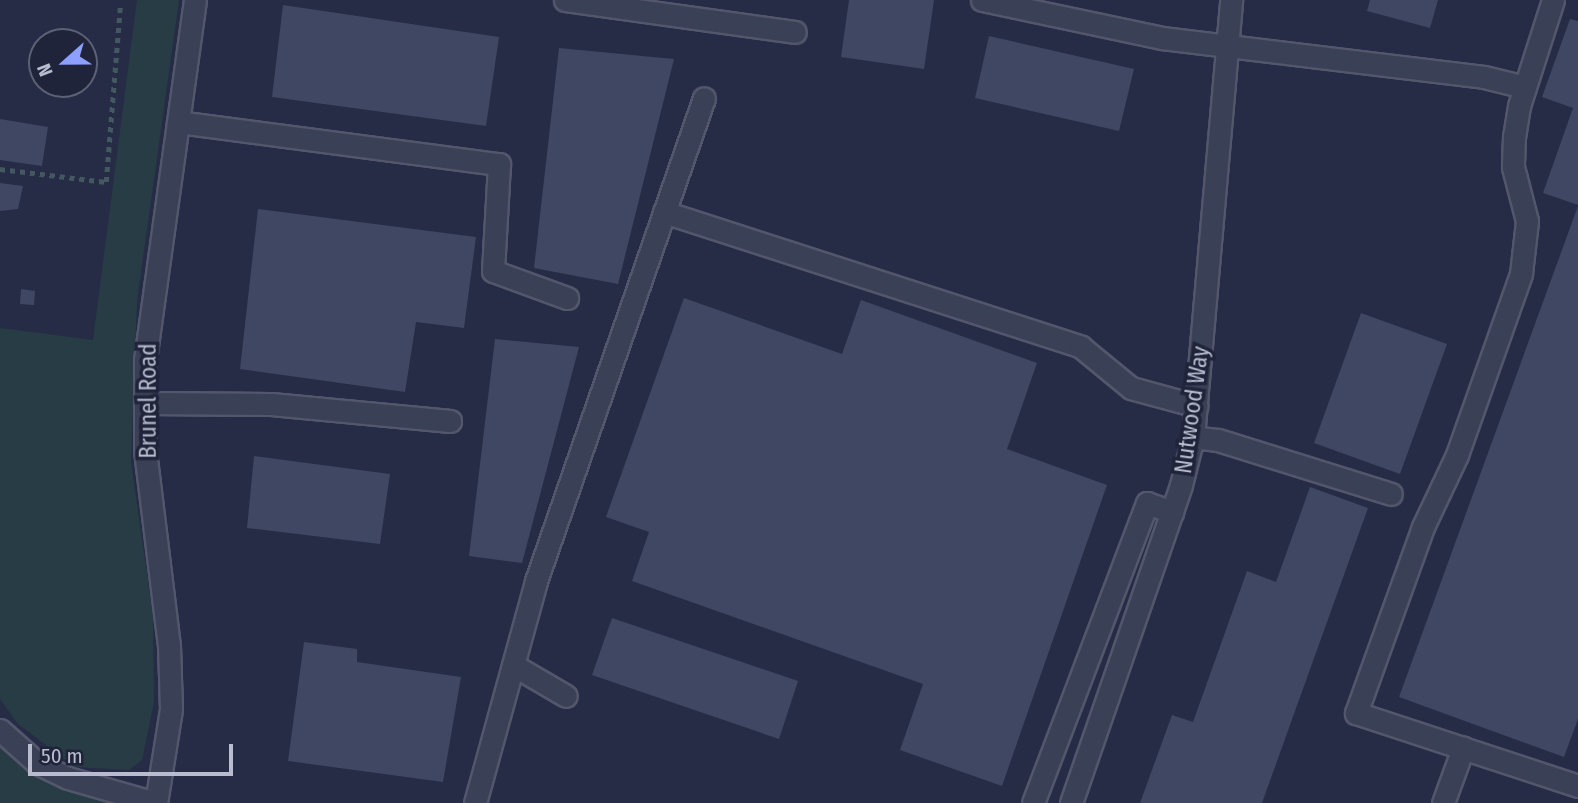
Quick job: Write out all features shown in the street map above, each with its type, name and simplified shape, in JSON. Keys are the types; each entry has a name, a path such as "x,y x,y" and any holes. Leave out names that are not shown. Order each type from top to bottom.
{"lane":[{"name":"Brunel Road","path":"156,803 171,709 169,646 145,451 145,360 195,0"},
{"path":"565,0 795,32"},
{"path":"982,0 1226,48 1484,77 1525,87"},
{"name":"Nutwood Way","path":"1071,803 1172,512 1193,437 1231,0"},
{"path":"1553,0 1525,87 1513,152 1527,221 1521,274 1457,455 1423,527 1356,713 1578,786"},
{"path":"475,803 536,581 704,97"},
{"path":"178,122 499,164 493,271 567,298"},
{"path":"664,212 1081,347 1131,388 1168,402 1197,406"},
{"path":"145,403 271,404 450,421"},
{"path":"1193,437 1218,440 1391,494"},
{"path":"1033,803 1147,503 1172,512"},
{"path":"513,665 566,696"},
{"path":"0,730 37,763 68,778 156,803"},
{"path":"1443,803 1463,748"}],"path":[{"path":"0,169 106,182 120,7"}],"shaded area":[{"path":"137,0 179,0 137,301 131,462 153,616 154,702 142,760 129,770 75,767 18,724 0,699 0,328 93,340"},
{"path":"0,742 77,789 111,803 0,803"}],"building":[{"path":"849,0 934,0 924,69 841,57"},
{"path":"1370,0 1438,0 1430,28 1367,11"},
{"path":"283,5 499,37 486,126 272,97"},
{"path":"1570,19 1578,21 1578,205 1543,193 1573,108 1542,97"},
{"path":"989,36 1134,69 1119,131 975,98"},
{"path":"559,48 674,59 618,284 534,268"},
{"path":"0,119 48,127 42,166 0,160"},
{"path":"0,183 23,186 18,209 0,211"},
{"path":"1578,206 1578,719 1564,757 1399,697"},
{"path":"258,209 476,237 464,328 416,322 405,392 240,369"},
{"path":"21,289 35,291 34,305 20,304"},
{"path":"684,298 842,354 861,300 1037,363 1007,449 1107,485 1002,786 900,750 923,684 632,581 649,532 606,517"},
{"path":"1361,313 1447,344 1400,474 1314,443"},
{"path":"495,339 579,347 522,563 469,556"},
{"path":"254,456 390,474 380,544 247,528"},
{"path":"1310,487 1368,508 1262,803 1140,803 1172,715 1193,722 1247,571 1276,582"},
{"path":"612,618 798,681 779,739 592,675"},
{"path":"304,642 357,649 357,662 461,677 443,782 288,761"}]}
